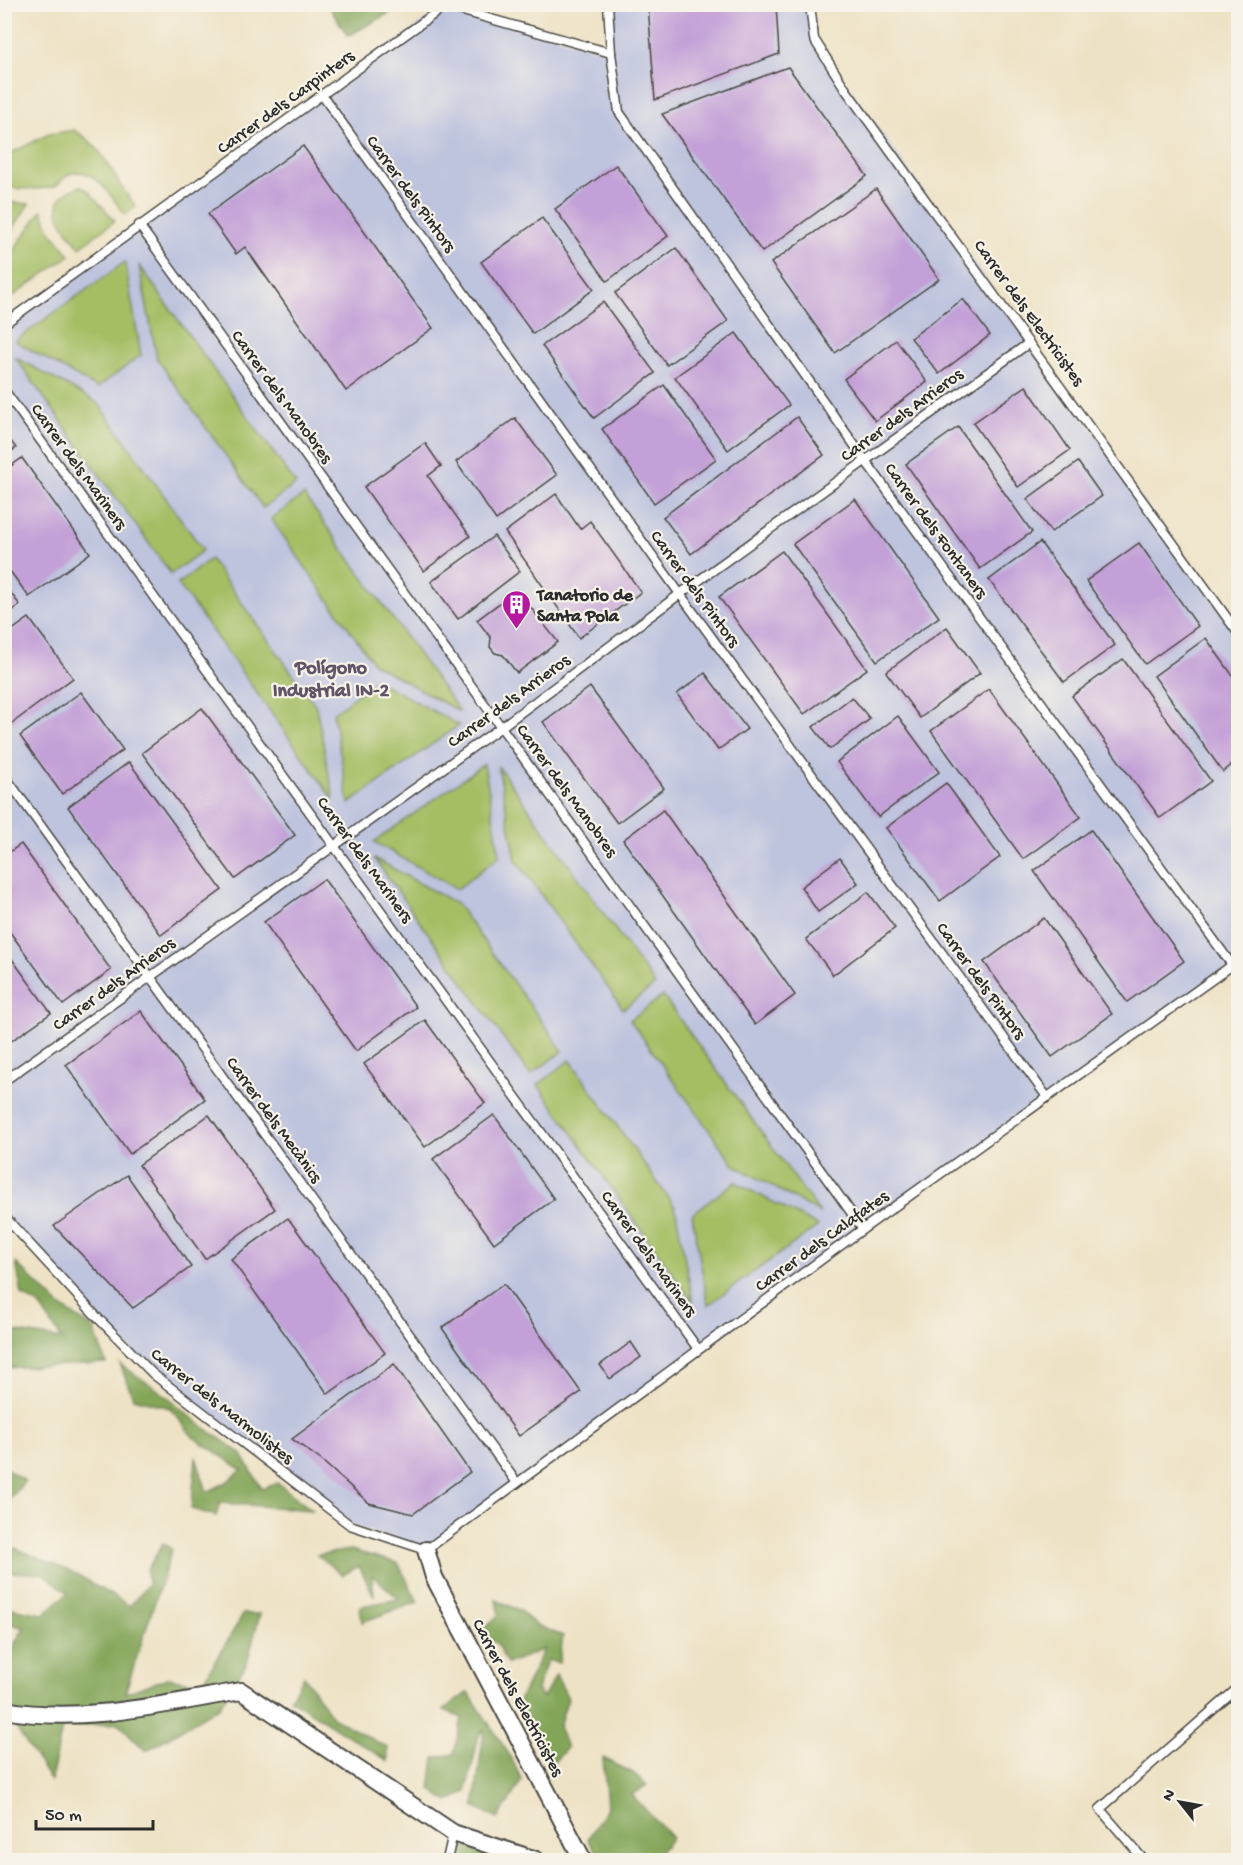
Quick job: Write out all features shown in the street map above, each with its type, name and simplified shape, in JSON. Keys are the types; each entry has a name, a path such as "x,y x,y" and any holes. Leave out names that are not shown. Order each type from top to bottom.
{"street":[{"name":"Carrer dels Electricistes","path":"426,1550 434,1577 583,1860"},
{"path":"4,1710 23,1713 108,1714 241,1691 453,1833 536,1860"}],"lane":[{"name":"Carrer dels Fontaners","path":"608,4 611,53 619,112 865,460 1235,963"},
{"name":"Carrer dels Electricistes","path":"810,4 814,39 846,90 1239,633"},
{"name":"Carrer dels Carpinters","path":"4,324 445,6 611,53"},
{"name":"Carrer dels Pintors","path":"322,95 680,594 1047,1096"},
{"name":"Carrer dels Manobres","path":"140,225 863,1229"},
{"name":"Carrer dels Arrieros","path":"4,1081 501,726 1029,343"},
{"name":"Carrer dels Mariners","path":"4,390 698,1349"},
{"name":"Carrer dels Mecànics","path":"4,775 517,1483"},
{"name":"Carrer dels Calafates","path":"426,1550 863,1229 1235,963"},
{"name":"Carrer dels Marmolistes","path":"4,1216 153,1374 350,1525 426,1550"},
{"path":"1144,1860 1100,1809 1239,1688"},
{"path":"447,1860 453,1833"}],"shaded area":[{"path":"608,5 810,5 815,39 1238,634 1238,961 426,1550 350,1525 153,1374 5,1216 5,324 445,6 611,52"}],"green space":[{"path":"328,5 404,5 348,36"},
{"path":"74,130 99,151 136,207 125,215 102,185 87,174 78,172 70,174 50,188 5,188 5,156 49,134"},
{"path":"81,186 89,191 115,221 80,247 62,222 58,213 58,205 68,191"},
{"path":"4,202 29,204 5,241"},
{"path":"42,210 50,230 70,255 5,302 5,272 15,248"},
{"path":"125,262 141,355 97,388 15,341"},
{"path":"139,265 296,484 263,508 157,359"},
{"path":"15,357 98,403 203,550 171,574"},
{"path":"304,495 460,712 374,664 271,519"},
{"path":"210,559 316,706 334,800 178,584"},
{"path":"376,680 459,725 349,804 333,713"},
{"path":"484,764 500,856 457,889 374,842"},
{"path":"498,766 655,985 623,1009 516,860"},
{"path":"374,858 457,904 563,1051 530,1075"},
{"path":"663,996 820,1213 734,1165 630,1020"},
{"path":"570,1060 675,1207 693,1302 538,1085"},
{"path":"735,1182 818,1226 708,1305 692,1214"},
{"path":"16,1263 60,1306 94,1329 106,1363 5,1368 5,1330 62,1339 39,1305 22,1295"},
{"path":"120,1364 164,1394 202,1426 241,1453 262,1489 278,1483 312,1510 220,1503 216,1516 191,1509 196,1457 207,1492 225,1483 242,1470 193,1437 170,1408 133,1398"},
{"path":"5,1468 25,1481 5,1505"},
{"path":"163,1543 172,1550 125,1693 168,1678 202,1684 243,1614 260,1614 247,1663 219,1707 146,1751 118,1723 62,1728 51,1781 12,1722 5,1716 4,1654 8,1654 24,1628 5,1622 5,1607 43,1614 68,1593 44,1574 5,1572 5,1563 15,1548 72,1572 130,1606 148,1584 147,1570"},
{"path":"351,1550 398,1563 418,1602 362,1622 360,1606 399,1599 372,1575 374,1596 359,1566 343,1575 317,1555"},
{"path":"496,1600 519,1610 536,1625 563,1636 559,1663 547,1660 537,1690 543,1698 556,1675 568,1698 559,1726 567,1748 549,1767 518,1703 544,1649 507,1664 497,1644 480,1632 499,1615"},
{"path":"304,1676 332,1717 388,1748 388,1761 290,1699"},
{"path":"468,1692 509,1754 522,1780 498,1819 474,1806 484,1730 479,1735 466,1792 448,1802 430,1789 434,1758 454,1754 462,1718 444,1710"},
{"path":"603,1758 633,1773 647,1785 632,1795 672,1838 653,1860 601,1860 588,1839 607,1808"},
{"path":"468,1846 508,1860 456,1860 457,1849"}],"building":[{"path":"648,4 776,4 779,54 655,100"},
{"path":"788,67 867,176 762,252 662,114"},
{"path":"303,146 433,328 346,391 245,247 236,254 208,214"},
{"path":"616,165 668,236 607,281 555,209"},
{"path":"876,189 939,279 835,353 771,263"},
{"path":"542,218 594,289 533,334 481,262"},
{"path":"676,248 728,321 667,365 615,293"},
{"path":"963,299 990,335 939,374 911,338"},
{"path":"603,302 655,373 594,418 542,346"},
{"path":"736,333 789,405 728,450 675,377"},
{"path":"896,340 927,382 875,421 844,379"},
{"path":"664,385 716,459 654,503 602,429"},
{"path":"1026,386 1070,450 1018,487 973,423"},
{"path":"797,417 824,455 691,554 663,517"},
{"path":"515,418 557,475 496,520 456,462"},
{"path":"958,427 1032,532 980,569 906,464"},
{"path":"4,432 16,448 4,456"},
{"path":"425,443 441,466 428,476 470,536 424,571 364,487"},
{"path":"22,458 90,553 29,597 4,563 4,471"},
{"path":"1078,462 1102,496 1051,532 1027,499"},
{"path":"556,494 580,529 590,521 641,592 579,638 505,532"},
{"path":"855,499 939,617 877,661 793,544"},
{"path":"494,536 520,571 458,619 431,582"},
{"path":"1040,542 1115,645 1064,682 989,580"},
{"path":"1139,543 1198,626 1145,664 1086,581"},
{"path":"782,551 867,669 804,714 719,597"},
{"path":"4,584 20,605 4,617"},
{"name":"Tanatorio de Santa Pola","path":"517,590 558,642 517,673 503,655 495,653 490,647 491,638 477,620"},
{"path":"29,618 73,678 11,724 4,715 4,636"},
{"path":"947,627 980,673 920,718 886,672"},
{"path":"1206,638 1238,683 1238,760 1223,772 1154,676"},
{"path":"1123,659 1211,781 1160,818 1072,696"},
{"path":"705,673 747,729 718,750 677,694"},
{"path":"590,687 664,788 617,823 543,722"},
{"path":"989,689 1081,817 1023,859 931,731"},
{"path":"81,692 123,750 62,794 20,736"},
{"path":"852,697 870,719 830,749 813,727"},
{"path":"202,708 295,835 235,879 142,753"},
{"path":"898,716 939,772 878,817 837,762"},
{"path":"129,762 222,890 161,935 68,807"},
{"path":"946,783 1000,857 940,901 886,828"},
{"path":"663,810 795,995 755,1025 623,840"},
{"path":"1091,830 1184,961 1127,1002 1034,871"},
{"path":"21,844 111,970 63,1005 4,924 4,856"},
{"path":"840,858 858,883 818,912 801,887"},
{"path":"324,879 416,1007 356,1051 264,922"},
{"path":"868,892 895,928 833,975 806,939"},
{"path":"1044,918 1112,1014 1052,1057 984,962"},
{"path":"4,948 51,1013 4,1046"},
{"path":"141,1011 205,1099 130,1154 66,1065"},
{"path":"425,1020 485,1103 425,1147 364,1064"},
{"path":"209,1115 275,1209 205,1259 139,1165"},
{"path":"494,1115 554,1199 494,1243 433,1159"},
{"path":"127,1175 191,1267 133,1308 54,1226"},
{"path":"288,1218 385,1353 328,1394 231,1259"},
{"path":"504,1284 581,1392 519,1436 442,1328"},
{"path":"631,1342 641,1357 610,1379 600,1365"},
{"path":"394,1364 470,1472 413,1514 369,1503 321,1460 292,1439"}],"place":[{"name":"Tanatorio de Santa Pola","path":"516,630"}],"district":[{"name":"Polígono Industrial IN-2","path":"331,678"}]}
